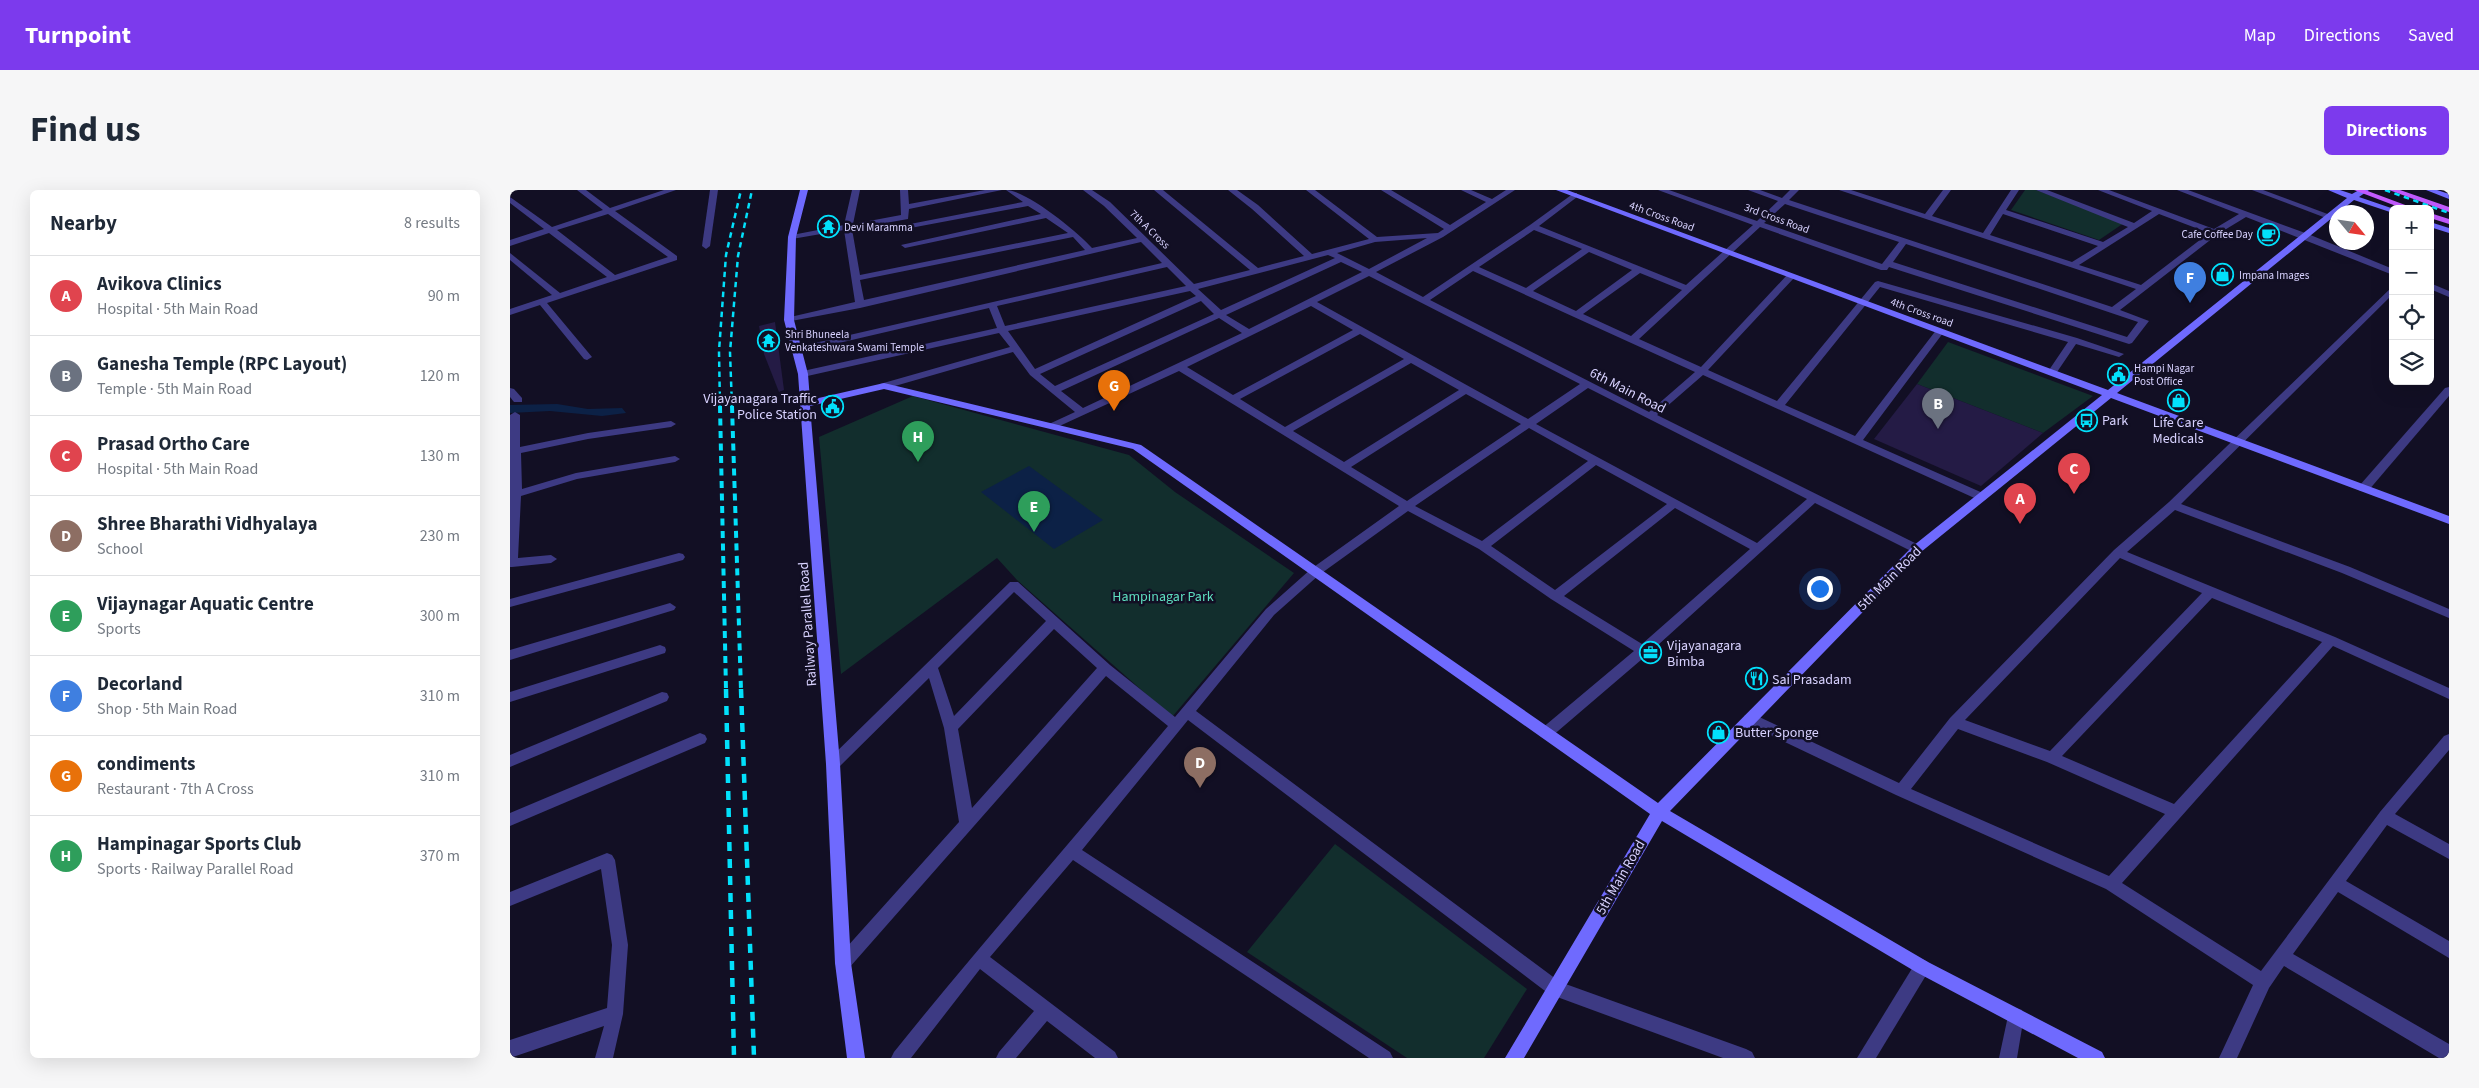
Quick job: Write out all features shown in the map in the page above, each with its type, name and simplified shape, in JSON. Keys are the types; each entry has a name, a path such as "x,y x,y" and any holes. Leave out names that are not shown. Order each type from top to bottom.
{"main road":[{"path":"2393,190 2449,210"},
{"path":"2360,192 2400,205"},
{"path":"2434,216 2449,222"}],"street":[{"path":"510,312 674,258 581,190"},
{"path":"510,243 672,190"},
{"path":"706,246 714,190"},
{"name":"Railway Parallel Road","path":"804,190 792,237 789,320 803,374 833,764 843,963 856,1058"},
{"path":"856,190 848,227 860,305"},
{"path":"904,190 905,256"},
{"path":"905,207 998,190"},
{"path":"1010,190 1075,234 1091,252"},
{"name":"7th A Cross","path":"1087,190 1107,204 1194,287 1220,315 1248,333"},
{"path":"1158,190 1257,271"},
{"path":"1232,190 1255,207 1310,258"},
{"path":"1310,190 1375,240"},
{"path":"1385,190 1450,229"},
{"path":"1466,190 1492,202"},
{"path":"1053,426 1180,367 1368,274 1440,235 1511,190"},
{"name":"4th Cross Road","path":"1560,190 1728,252"},
{"name":"3rd Cross Road","path":"1662,190 1886,265 2129,341 2144,321 2114,310"},
{"path":"1752,190 2114,310 2215,232 2245,214"},
{"path":"1632,340 1795,190"},
{"path":"1843,190 2142,288"},
{"path":"1866,197 1874,190"},
{"path":"1927,217 1947,190"},
{"path":"1985,236 2015,190"},
{"path":"2040,190 2134,226"},
{"path":"2102,190 2215,232"},
{"path":"2181,190 2305,236 2389,270"},
{"path":"2256,190 2329,216"},
{"path":"2332,190 2360,192 2389,209"},
{"path":"2430,190 2449,196"},
{"name":"5th Main Road","path":"2343,205 2360,192"},
{"path":"1424,300 1533,227 1574,195"},
{"path":"510,199 614,278"},
{"path":"905,227 1030,203"},
{"path":"2001,211 2104,245"},
{"path":"2073,265 2158,211"},
{"path":"856,278 905,256 1049,215"},
{"name":"5th Main Road","path":"1514,1058 1659,812 1917,549 2329,216"},
{"path":"792,237 904,217"},
{"path":"2434,225 2449,231"},
{"path":"1533,227 1688,289"},
{"path":"905,256 1075,234"},
{"path":"803,374 1194,287 1375,240 1440,235"},
{"path":"789,320 1144,239"},
{"path":"1886,265 1904,241"},
{"path":"1526,292 1588,249"},
{"name":"6th Main Road","path":"1329,252 1368,274 1424,300 1586,384 1917,549"},
{"name":"4th Cross road","path":"1728,252 2449,520"},
{"path":"510,256 557,295"},
{"path":"1055,390 1340,258"},
{"path":"796,350 1170,264"},
{"path":"1471,267 1981,497"},
{"path":"1576,314 1639,269"},
{"path":"1650,416 1702,371 1792,276"},
{"path":"1778,406 1878,284 2119,354"},
{"path":"2434,288 2449,294"},
{"path":"1901,791 1955,722 2118,553 2173,505 2389,293"},
{"path":"1033,373 1202,297"},
{"path":"541,301 587,357"},
{"path":"1310,302 1466,390 1757,548"},
{"path":"992,305 1002,330 1033,373 1082,413"},
{"path":"1233,399 1360,330"},
{"path":"1858,441 1940,331"},
{"path":"2052,373 2074,340"},
{"path":"804,404 884,386 1015,349"},
{"path":"1286,432 1410,359"},
{"path":"1180,367 1407,506 1483,546 1555,596 1643,651"},
{"path":"900,1058 979,958 1072,851 1175,724 1270,612 1315,572 1407,506 1586,384"},
{"path":"884,386 1137,447 1659,812 1922,967 2096,1058"},
{"path":"1344,467 1466,390"},
{"path":"2364,488 2449,390"},
{"path":"510,391 518,400"},
{"path":"515,415 513,426 516,451 512,563 551,559"},
{"path":"516,451 588,436 671,424"},
{"path":"513,495 576,476 675,459"},
{"path":"1483,546 1596,460"},
{"path":"1546,733 1643,651 1814,498"},
{"path":"1555,596 1675,503"},
{"path":"2173,505 2346,570 2449,614"},
{"path":"2118,553 2331,640 2449,694"},
{"path":"510,603 679,557"},
{"path":"833,764 1014,585 1105,668 1175,724"},
{"path":"2052,758 2210,592"},
{"path":"510,655 670,607"},
{"path":"951,728 1053,622"},
{"path":"2111,884 2331,640"},
{"path":"510,697 660,650"},
{"path":"932,668 951,728 967,824"},
{"path":"843,963 1105,668"},
{"path":"510,760 662,697"},
{"path":"1186,711 1555,988 1746,1058"},
{"path":"1750,719 1901,791 2111,884 2263,982"},
{"path":"1955,722 2052,758 2177,812"},
{"path":"510,820 700,739"},
{"path":"2228,1058 2263,982 2386,816 2446,750"},
{"path":"2386,816 2449,852"},
{"path":"1072,851 1384,1058"},
{"path":"510,899 607,860 620,945 615,1014 604,1058"},
{"path":"2336,882 2449,950"},
{"path":"2282,956 2449,1054"},
{"path":"979,958 1109,1058"},
{"path":"1866,1058 1922,967"},
{"path":"1005,1058 1046,1009"},
{"path":"510,1049 615,1014"},
{"path":"2008,1058 2016,1016"}],"green space":[{"path":"2025,190 2036,190 2124,223 2099,240 2011,210"},
{"path":"1948,342 2093,396 2043,433 1917,384"},
{"name":"Hampinagar Park","path":"913,396 1129,455 1175,492 1294,573 1172,717 1017,580 997,558 841,674 819,437"},
{"path":"1335,844 1527,989 1484,1058 1407,1058 1247,952"}],"water":[{"path":"557,404 588,409 622,408 626,413 602,416 550,411 510,413 510,405"},
{"path":"1029,466 1103,520 1054,549 981,492"}],"building":[{"name":"Shri Bhuneela Venkateshwara Swami Temple","path":"775,322 784,390 779,392 764,354 759,326"},
{"path":"1917,384 2043,433 1981,486 1874,439"}],"railway":[{"path":"720,407 719,351 726,255 741,190"},
{"path":"732,407 730,352 738,256 752,190"},
{"path":"2385,190 2449,213"},
{"path":"720,406 726,690"},
{"path":"732,406 741,690"},
{"path":"726,689 734,1058"},
{"path":"741,689 754,1058"}],"place":[{"name":"Devi Maramma","path":"828,227"},
{"name":"Cafe Coffee Day","path":"2269,234"},
{"name":"Impana Images","path":"2223,275"},
{"name":"Decorland","path":"2190,303"},
{"name":"Shri Bhuneela Venkateshwara Swami Temple","path":"769,340"},
{"name":"Hampi Nagar Post Office","path":"2118,374"},
{"name":"Life Care Medicals","path":"2178,400"},
{"name":"Vijayanagara Traffic Police Station","path":"833,406"},
{"name":"condiments","path":"1114,411"},
{"name":"Park","path":"2086,420"},
{"name":"Ganesha Temple (RPC Layout)","path":"1938,429"},
{"name":"Hampinagar Sports Club","path":"918,462"},
{"name":"Prasad Ortho Care","path":"2074,494"},
{"name":"Avikova Clinics","path":"2020,524"},
{"name":"Vijaynagar Aquatic Centre","path":"1034,532"},
{"name":"Vijayanagara Bimba","path":"1651,653"},
{"name":"Sai Prasadam","path":"1756,679"},
{"name":"Butter Sponge","path":"1719,732"},
{"name":"Shree Bharathi Vidhyalaya","path":"1200,788"}]}
